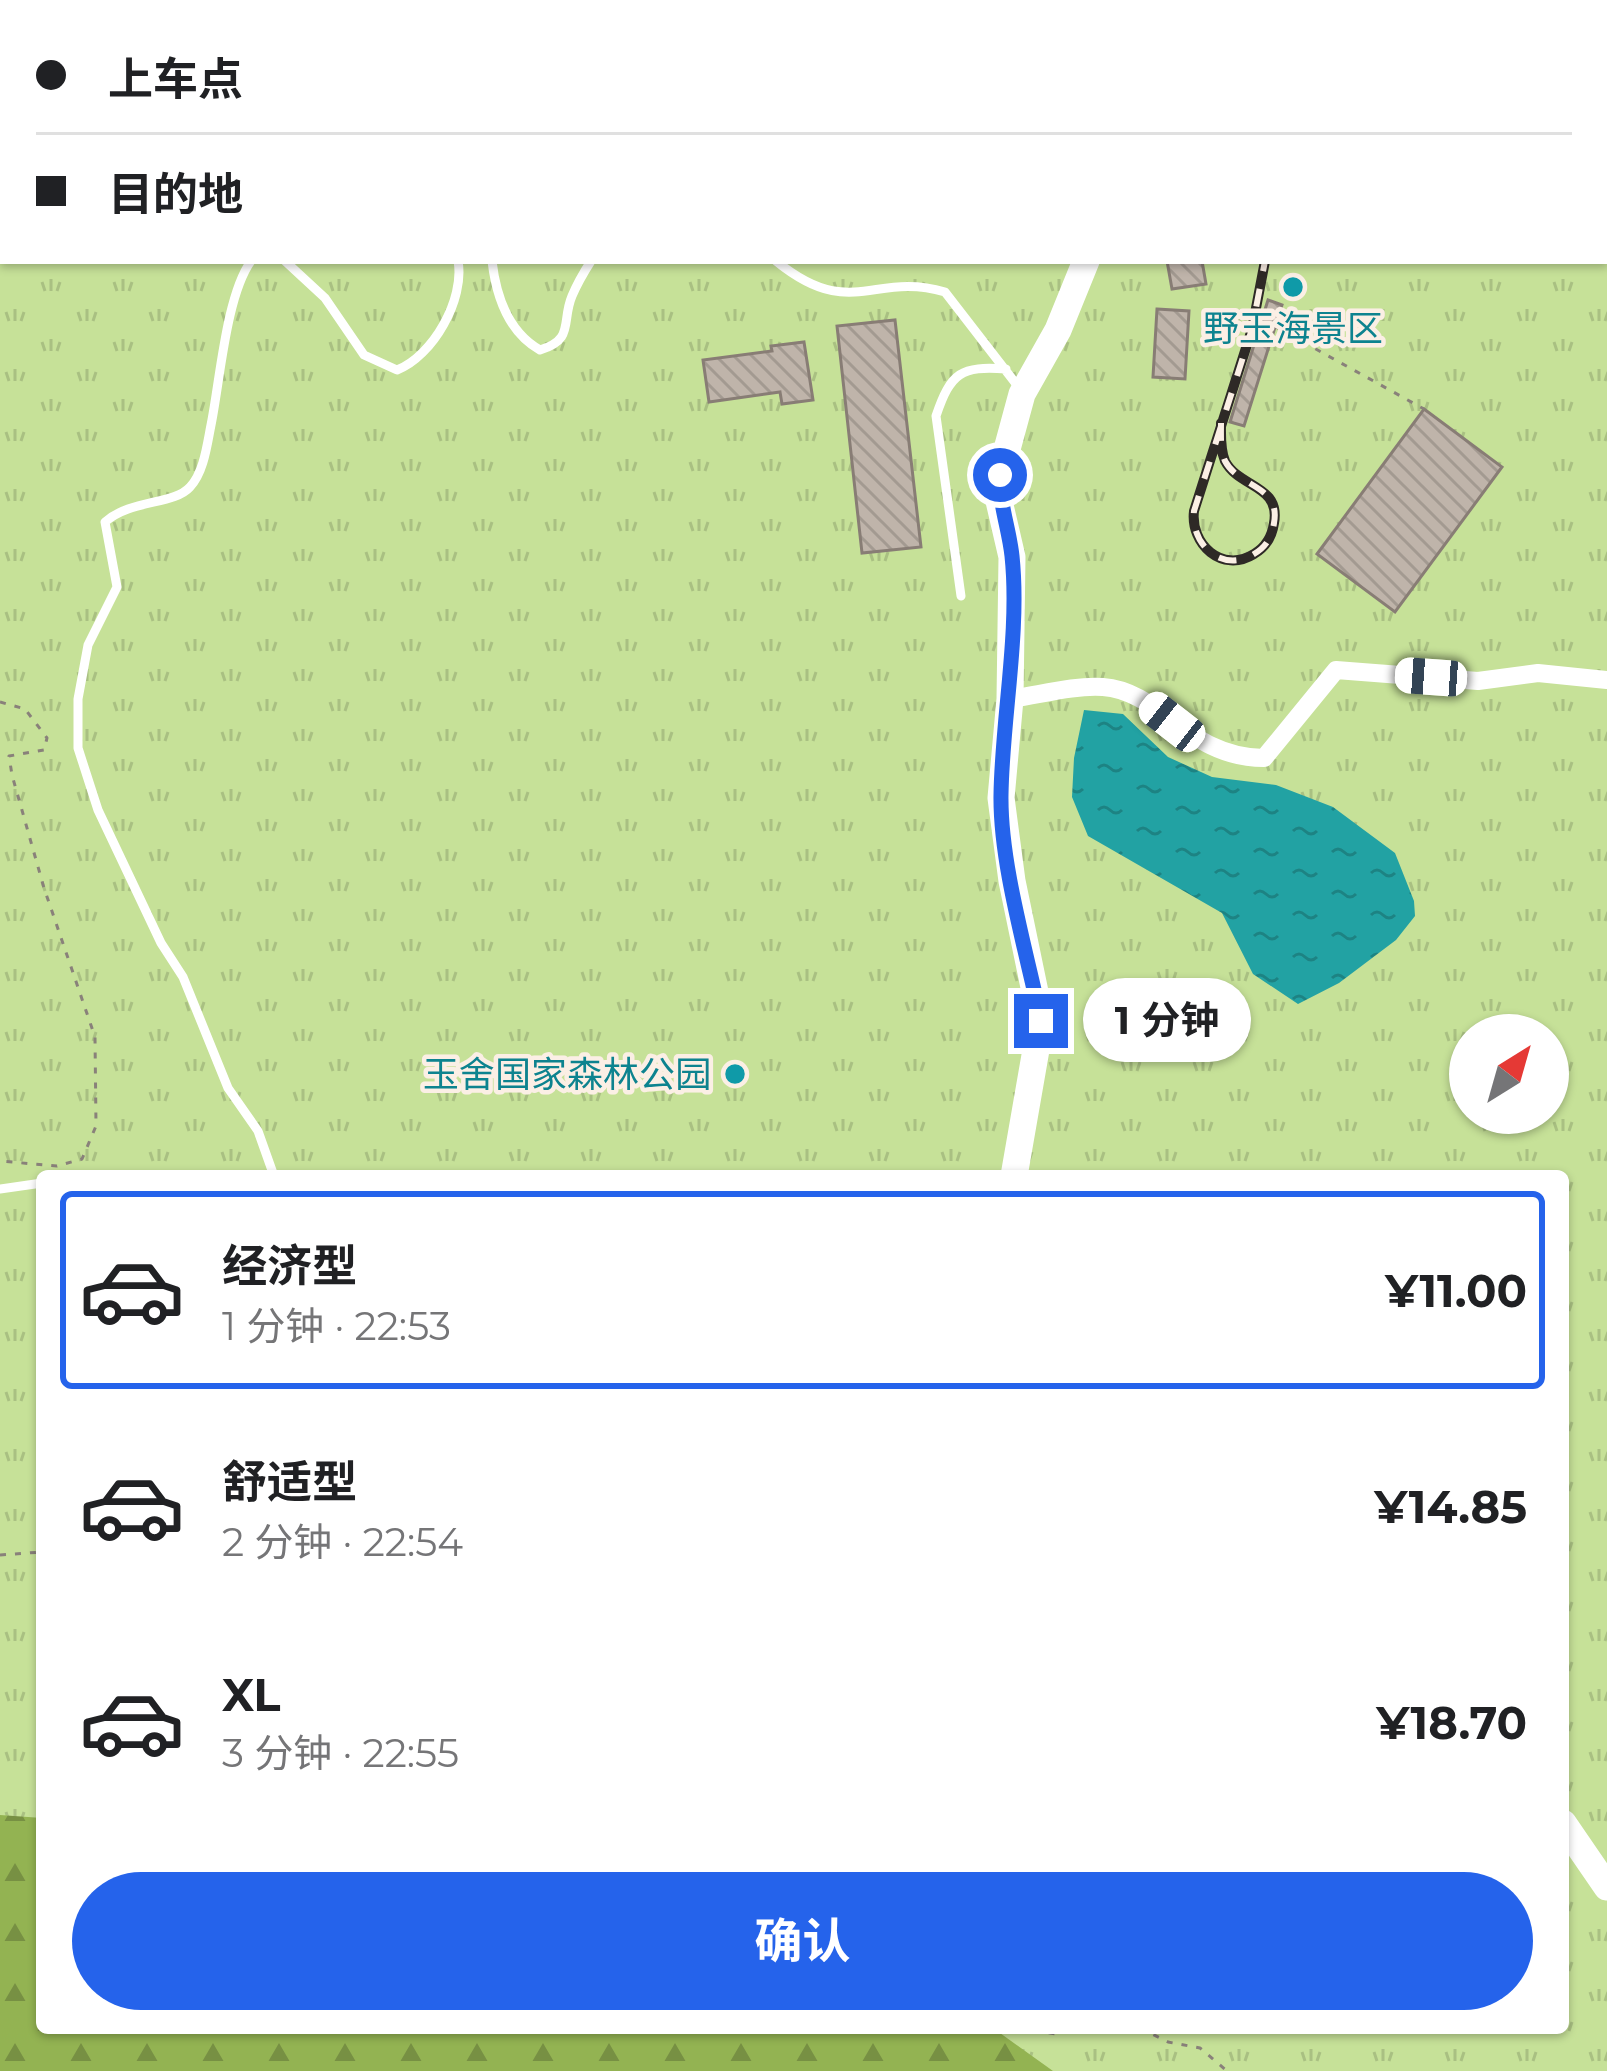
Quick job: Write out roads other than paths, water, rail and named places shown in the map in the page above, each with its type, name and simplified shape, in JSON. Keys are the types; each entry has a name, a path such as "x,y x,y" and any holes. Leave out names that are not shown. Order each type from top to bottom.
{"street":[{"path":"1015,1170 1041,1021 1012,881 1001,798 1010,699 1012,557 999,501 1000,475 1022,394 1058,330 1085,264"},
{"path":"1010,699 1106,687 1147,703 1197,742 1238,758 1264,758 1336,670 1478,681 1538,673 1607,680"},
{"path":"1569,1832 1607,1887"}],"lane":[{"path":"250,264 237,289 206,452 194,484 182,495 117,511 105,522 117,587 88,645 77,731 98,810 161,943 183,977 228,1088 258,1131 272,1170"},
{"path":"288,264 325,298 364,355 397,370 412,364 442,326 461,278 459,264"},
{"path":"492,264 496,291 514,326 540,350 556,345 566,331 570,299 589,264"},
{"path":"780,264 826,292 861,295 927,287 945,292 1022,394"},
{"path":"961,596 936,416 956,377 974,367 1006,369"},
{"path":"0,1189 36,1185"}],"water":[{"path":"1084,710 1123,714 1168,757 1212,777 1276,785 1333,807 1395,853 1415,916 1396,940 1339,983 1298,1004 1253,974 1222,913 1088,836 1072,797"}],"railway":[{"path":"1221,426 1252,329 1264,264"},
{"path":"1221,426 1225,461 1265,494 1274,511 1268,541 1242,559 1220,558 1210,552 1194,523 1221,426"}],"place":[{"name":"野玉海景区","path":"1293,287"},
{"name":"玉舍国家森林公园","path":"735,1074"}]}
